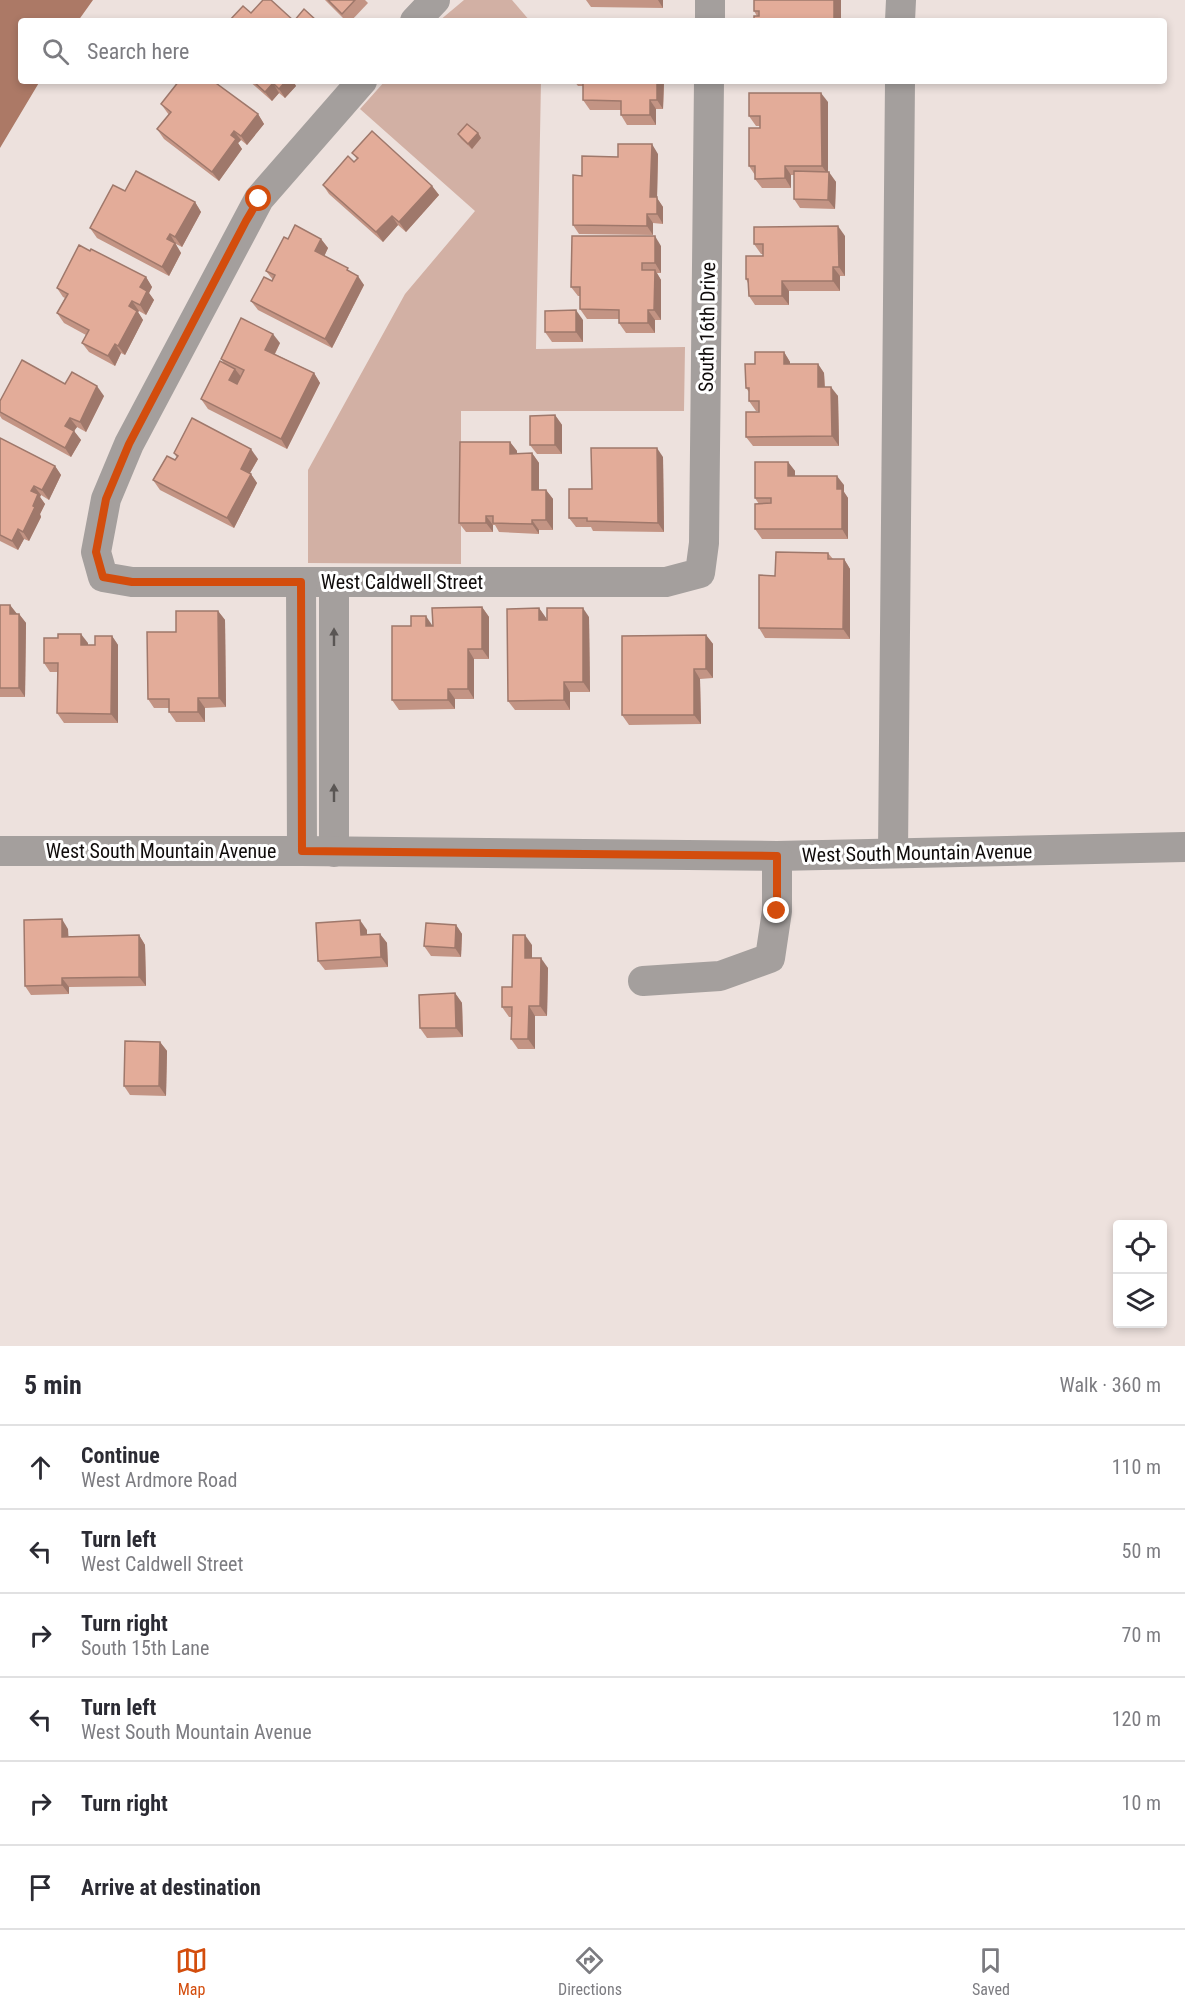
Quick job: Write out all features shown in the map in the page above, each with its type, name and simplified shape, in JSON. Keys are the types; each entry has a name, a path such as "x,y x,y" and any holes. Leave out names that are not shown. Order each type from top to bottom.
{"street":[{"path":"418,18 435,0"},
{"path":"710,0 710,18"},
{"path":"900,18 901,0"},
{"name":"West Caldwell Street","path":"359,84 259,199 129,444 106,499 96,552 103,577 132,582 666,582 700,573"},
{"name":"South 16th Drive","path":"700,573 704,543 709,84"},
{"path":"893,853 900,84"},
{"path":"301,582 302,851"},
{"path":"334,582 334,852"},
{"path":"302,736 334,736"},
{"name":"West South Mountain Avenue","path":"0,850 777,856 1185,847"},
{"path":"643,981 720,976 771,958 777,911 777,856"}],"shaded area":[{"path":"0,0 93,0 80,18 18,18 18,84 38,84 0,148"},
{"path":"464,0 512,0 527,18 443,18"},
{"path":"382,84 541,84 536,349 685,347 684,411 461,411 461,564 308,563 308,470 405,294 475,211 360,109"}],"building":[{"path":"263,0 271,0 291,18 232,18 243,6 251,13"},
{"path":"328,0 355,0 342,14"},
{"path":"754,0 834,0 834,18 754,18 754,16 759,16 759,11 754,11"},
{"path":"304,9 314,18 296,18"},
{"path":"177,84 217,84 258,114 241,136 234,131 231,135 236,139 212,172 157,129 171,112 161,104"},
{"path":"256,84 272,84 265,92"},
{"path":"274,84 283,84 279,89"},
{"path":"583,84 657,84 657,100 650,100 650,115 621,115 621,101 583,100"},
{"path":"749,93 821,93 822,166 785,166 785,178 755,179 755,166 749,166 749,128 760,128 760,116 749,116"},
{"path":"467,124 478,133 468,144 458,134"},
{"path":"372,131 432,186 399,222 392,216 376,232 323,185 348,156 354,162 358,158 352,153"},
{"path":"618,144 652,144 650,197 657,197 657,214 647,214 647,226 573,225 573,175 582,176 582,156 618,157"},
{"path":"136,171 195,202 175,237 170,234 167,239 175,243 162,267 90,228 113,185 125,191"},
{"path":"794,171 829,172 828,200 794,199"},
{"path":"295,225 321,239 315,251 348,268 347,270 358,276 325,339 251,301 264,277 272,281 275,275 266,271 284,237 288,239"},
{"path":"838,226 839,267 833,267 833,281 782,281 782,296 749,296 746,256 763,256 763,244 754,244 754,227"},
{"path":"572,236 655,236 655,263 642,263 642,270 655,270 654,310 648,310 648,323 619,323 619,310 580,309 580,287 571,287"},
{"path":"79,245 146,277 140,287 147,291 140,305 132,301 129,306 137,311 118,346 115,344 108,356 82,343 89,330 57,313 68,294 57,288"},
{"path":"576,310 576,332 545,332 545,311"},
{"path":"241,318 273,334 265,350 314,373 281,439 201,399 220,361 235,369 229,380 237,384 244,370 221,359"},
{"path":"755,352 784,352 784,364 818,364 818,387 831,387 832,436 746,437 746,412 759,412 759,401 749,401 749,388 746,388 745,364 755,364"},
{"path":"22,360 65,384 72,372 97,386 80,422 70,418 65,426 74,431 65,448 0,412 0,401"},
{"path":"555,415 555,445 530,445 530,416"},
{"path":"192,418 251,449 241,469 251,474 227,518 153,480 167,456 175,460 178,456 174,453"},
{"path":"0,438 55,466 42,490 34,486 31,491 38,494 33,506 35,507 23,532 18,529 12,541 0,535"},
{"path":"460,442 510,442 510,454 532,453 532,490 546,490 546,520 532,520 532,524 493,523 493,516 486,516 486,523 459,523"},
{"path":"591,448 657,448 658,523 587,521 587,518 569,518 569,489 592,489"},
{"path":"755,462 788,462 788,476 837,476 837,489 842,489 842,529 755,529 755,504 771,503 771,498 755,498"},
{"path":"776,552 828,553 828,559 844,559 843,629 759,628 759,575 775,576"},
{"path":"0,605 10,605 10,614 19,614 19,688 0,688"},
{"path":"482,607 482,649 468,649 468,689 448,689 448,700 392,700 392,626 411,626 411,616 426,616 426,626 433,626 432,608"},
{"path":"539,608 539,620 547,620 547,608 583,608 583,682 564,682 564,700 508,701 507,609"},
{"path":"176,611 218,611 219,698 198,698 198,712 169,712 169,699 148,699 147,632 176,632"},
{"path":"58,634 81,634 81,645 95,645 95,636 112,636 111,714 57,713 58,663 44,663 44,638 58,638"},
{"path":"706,635 706,669 694,669 694,715 622,715 622,636"},
{"path":"62,919 62,937 139,935 139,977 62,978 62,985 25,986 24,920"},
{"path":"360,920 361,935 380,934 381,957 318,961 316,923"},
{"path":"426,923 456,925 455,948 424,946"},
{"path":"513,935 525,935 525,958 541,958 540,1006 529,1006 528,1039 511,1039 512,1007 502,1007 502,987 512,987"},
{"path":"455,993 456,1028 420,1028 419,995"},
{"path":"125,1041 160,1042 159,1086 124,1086"}],"route":[{"path":"259,199 129,444 106,499 96,552 103,577 132,582 301,582 302,851 777,856 777,911"}]}
